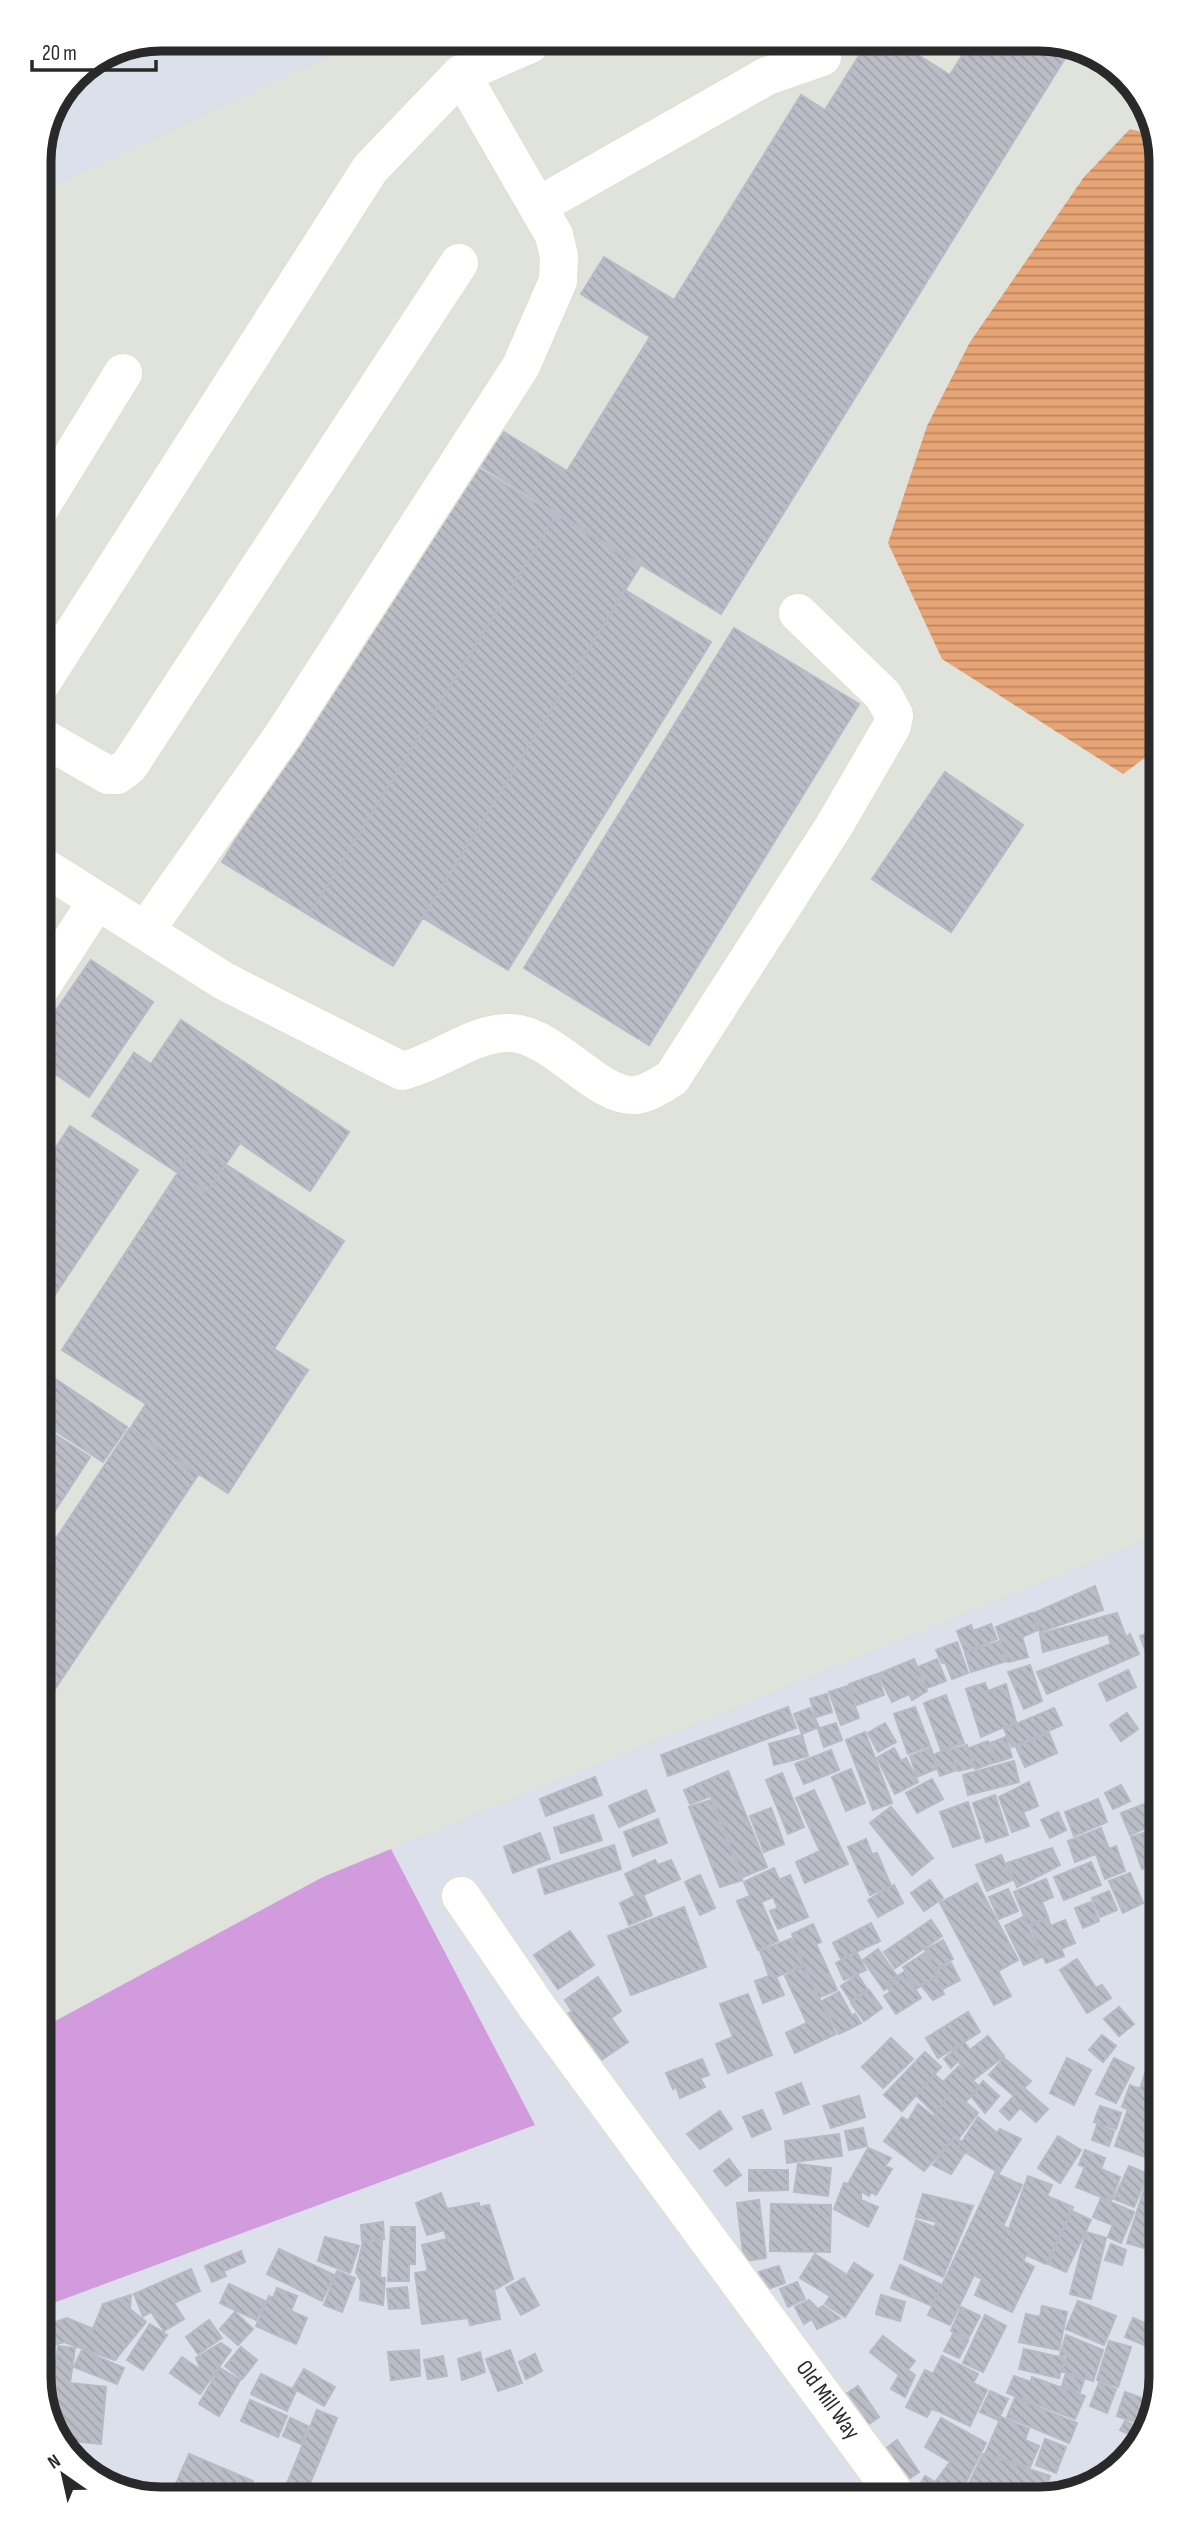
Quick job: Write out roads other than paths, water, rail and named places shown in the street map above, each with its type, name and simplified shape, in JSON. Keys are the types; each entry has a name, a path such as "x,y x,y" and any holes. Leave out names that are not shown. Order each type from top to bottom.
{"street":[{"path":"51,668 370,169 461,74 514,51"},
{"path":"538,206 767,76 822,57"},
{"path":"145,931 283,735 521,366 558,281 559,256 554,235 461,74"},
{"path":"51,742 108,775 117,775 129,766 459,262"},
{"path":"51,490 123,373"},
{"path":"51,871 224,981 402,1071 437,1060 489,1033 514,1033 539,1041 617,1093 634,1095 650,1091 672,1078 834,826 892,726 894,715 883,695 798,613"},
{"path":"51,972 97,901"},
{"name":"Old Mill Way","path":"461,1896 537,2007 761,2307 890,2487"}]}
